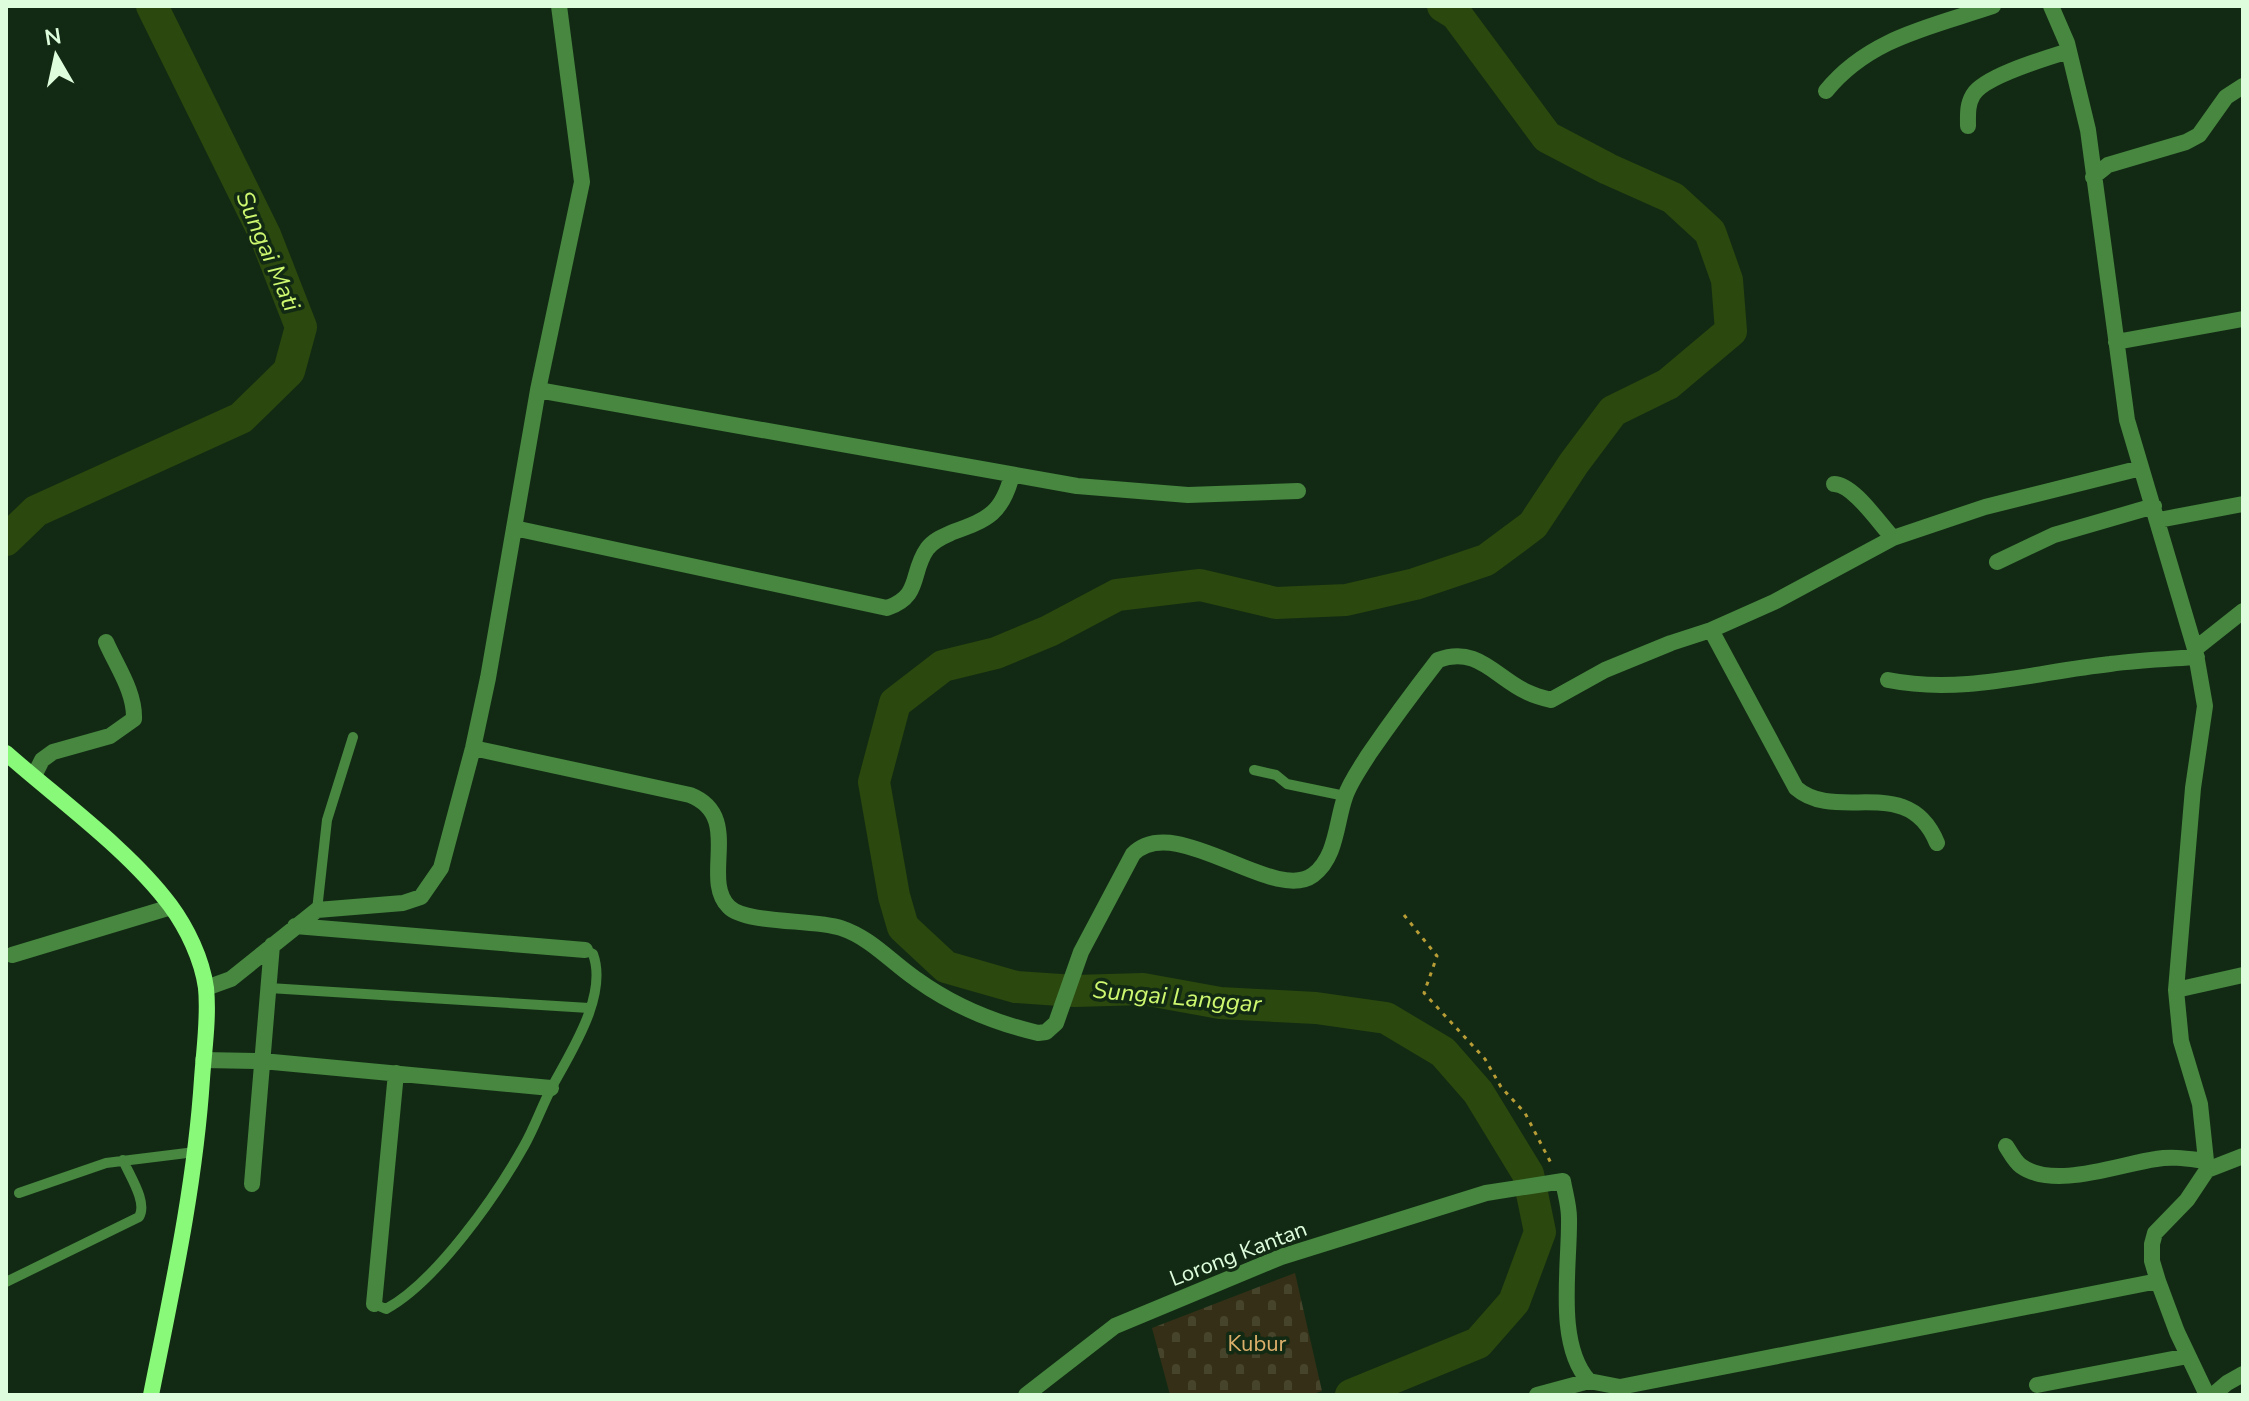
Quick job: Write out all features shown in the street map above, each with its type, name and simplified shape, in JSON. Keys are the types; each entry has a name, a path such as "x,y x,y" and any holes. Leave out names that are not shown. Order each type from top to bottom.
{"main road":[{"path":"7,757 34,776 142,872 171,907 195,949 206,988 195,1152 183,1233 151,1395"}],"street":[{"path":"206,988 231,979 317,910 403,903 421,897 441,868 473,748 538,390 582,182 559,6"},
{"path":"1826,91 1843,71 1865,55 1905,34 1993,6"},
{"path":"2051,6 2069,51 2088,130 2127,420 2196,653 2205,715 2193,788 2176,990 2181,1041 2200,1104 2206,1166 2187,1200 2155,1233 2152,1261 2188,1356 2210,1395 2243,1374"},
{"path":"1968,126 1968,108 1973,94 1985,83 2069,51"},
{"path":"2093,177 2108,165 2186,142 2199,135 2226,97 2243,86"},
{"path":"2116,342 2243,319"},
{"path":"538,390 1077,486 1188,495 1298,491"},
{"path":"473,748 690,795 705,801 717,820 720,885 723,899 730,908 747,917 815,922 843,929 864,939 914,978 953,1003 1026,1030 1046,1032 1056,1023 1081,952 1133,854 1140,847 1153,842 1193,849 1285,881 1303,880 1318,870 1333,845 1345,796 1392,721 1438,660 1453,654 1473,657 1527,692 1551,700 1605,670 1711,630 1774,602 1893,538 1985,507 2141,468"},
{"path":"514,528 887,608 909,596 927,549 941,536 990,516 1006,498 1012,475"},
{"path":"1834,484 1842,484 1852,491 1893,538"},
{"path":"1997,562 2054,535 2156,513 2243,504"},
{"path":"1888,680 1935,687 2012,680 2196,653 2243,611"},
{"path":"1711,630 1796,788 1822,800 1876,801 1903,809 1930,826 1937,843"},
{"path":"34,776 42,760 53,752 110,736 134,719 132,693 124,683 106,642"},
{"path":"12,955 171,907"},
{"path":"295,926 585,950"},
{"path":"252,1184 272,945"},
{"path":"2176,990 2243,975"},
{"path":"203,1060 262,1061 551,1088"},
{"path":"374,1304 396,1073"},
{"path":"2006,1146 2021,1166 2035,1172 2066,1176 2155,1159 2173,1157 2206,1166 2243,1156"},
{"path":"1557,1182 1569,1215 1566,1267 1573,1355 1589,1381"},
{"name":"Lorong Kantan","path":"1026,1395 1115,1326 1281,1257 1486,1193 1557,1182"},
{"path":"1537,1395 1589,1381 1620,1387 2158,1281"},
{"path":"2037,1385 2188,1356"}],"lane":[{"path":"317,910 327,820 353,737"},
{"path":"1254,770 1276,775 1287,784 1345,796"},
{"path":"374,1304 386,1309 417,1288 467,1232 524,1147 551,1088 576,1045 594,995 596,961 593,954 585,950"},
{"path":"269,988 589,1008"},
{"path":"19,1193 123,1160 195,1152"},
{"path":"6,1282 139,1217 143,1211 141,1203 123,1160"}],"path":[{"path":"1404,915 1437,956 1424,993 1485,1059 1501,1087 1525,1113 1557,1182"}],"green space":[{"name":"Kubur","path":"1295,1273 1322,1391 1310,1395 1170,1395 1152,1328"}],"waterway":[{"name":"Sungai Mati","path":"6,540 36,511 241,418 289,371 301,327 265,235 152,6"},
{"name":"Sungai Langgar","path":"1351,1395 1478,1343 1514,1302 1540,1232 1528,1174 1478,1092 1443,1052 1386,1018 1316,1008 1220,1003 1143,989 1075,991 1016,987 946,967 903,927 894,896 874,782 895,703 943,666 996,653 1049,631 1117,595 1200,585 1276,603 1346,600 1415,584 1486,560 1533,525 1613,411 1668,384 1731,331 1727,280 1710,232 1673,198 1547,137 1456,14 1443,6"}]}
